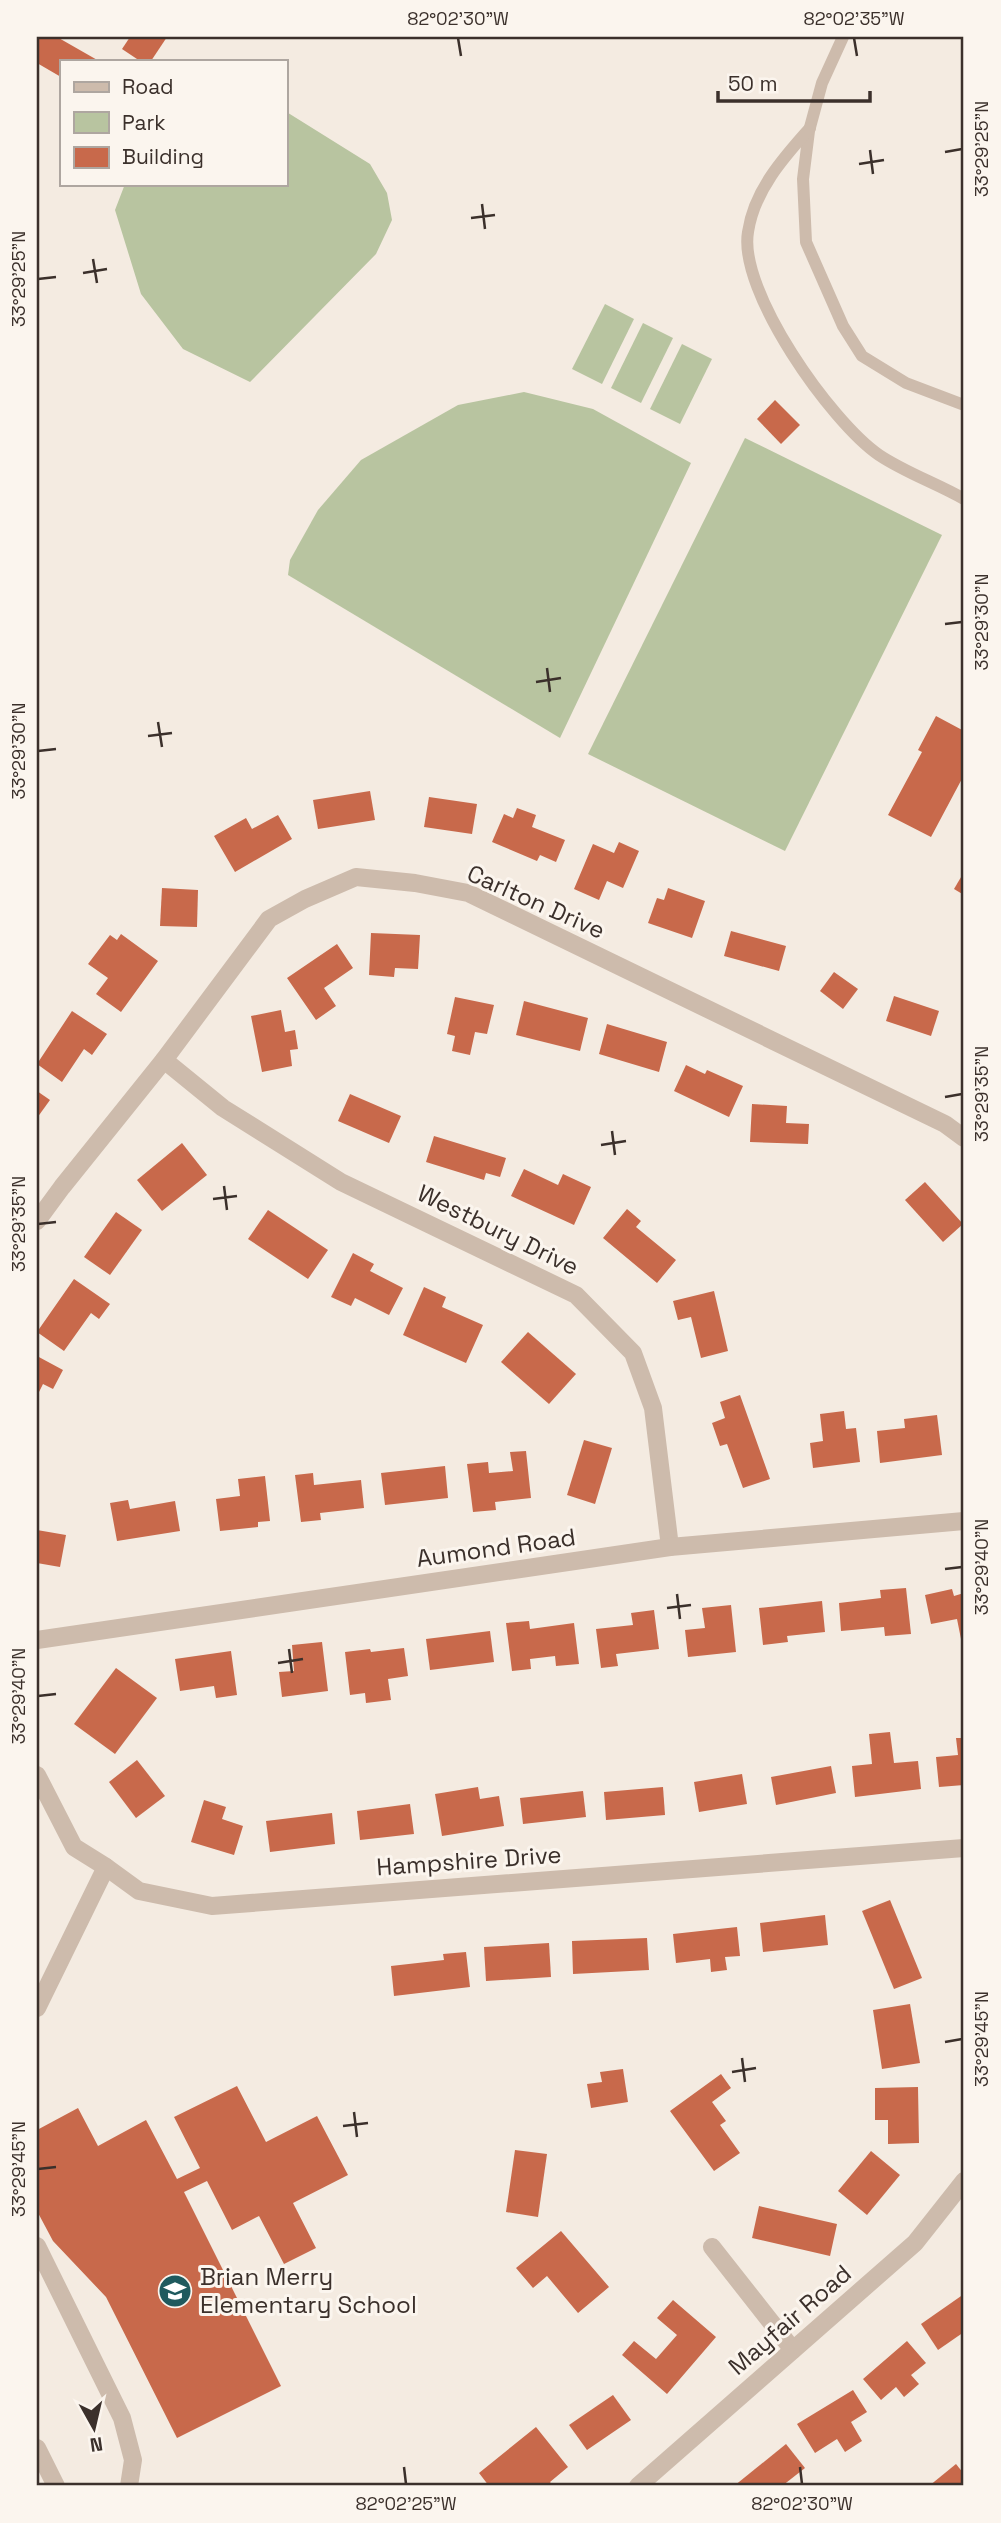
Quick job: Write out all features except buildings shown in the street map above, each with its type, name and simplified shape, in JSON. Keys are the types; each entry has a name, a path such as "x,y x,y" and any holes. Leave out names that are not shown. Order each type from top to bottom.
{"street":[{"name":"Carlton Drive","path":"37,1221 164,1060 269,919 305,899 356,877 415,883 468,893 945,1124 964,1138"},
{"name":"Westbury Drive","path":"164,1060 223,1108 341,1182 576,1295 633,1353 653,1408 670,1547"},
{"name":"Aumond Road","path":"37,1640 670,1547 964,1521"},
{"name":"Hampshire Drive","path":"37,1775 74,1847 139,1891 212,1906 964,1848"},
{"path":"37,2008 106,1867"},
{"name":"Mayfair Road","path":"638,2486 915,2243 964,2180"},
{"path":"37,2246 122,2418 133,2460 128,2486"},
{"path":"712,2247 793,2350"},
{"path":"37,2448 56,2486"}],"lane":[{"path":"843,37 822,83 810,128 803,180 806,242 843,326 862,356 906,383 964,405"},
{"path":"810,128 780,162 756,202 747,233 750,272 785,344 828,407 877,453 912,475 964,499"}],"green space":[{"path":"287,112 370,164 387,193 392,220 376,254 250,382 183,349 141,294 115,210 124,186 287,186"},
{"path":"605,304 634,319 602,384 572,369"},
{"path":"643,323 673,338 641,403 611,388"},
{"path":"682,344 712,359 680,424 650,409"},
{"path":"524,392 593,409 691,463 560,738 288,575 290,560 318,510 361,460 458,405"},
{"path":"745,438 942,535 785,851 588,754"}],"place":[{"name":"Brian Merry Elementary School","path":"175,2291"}]}
